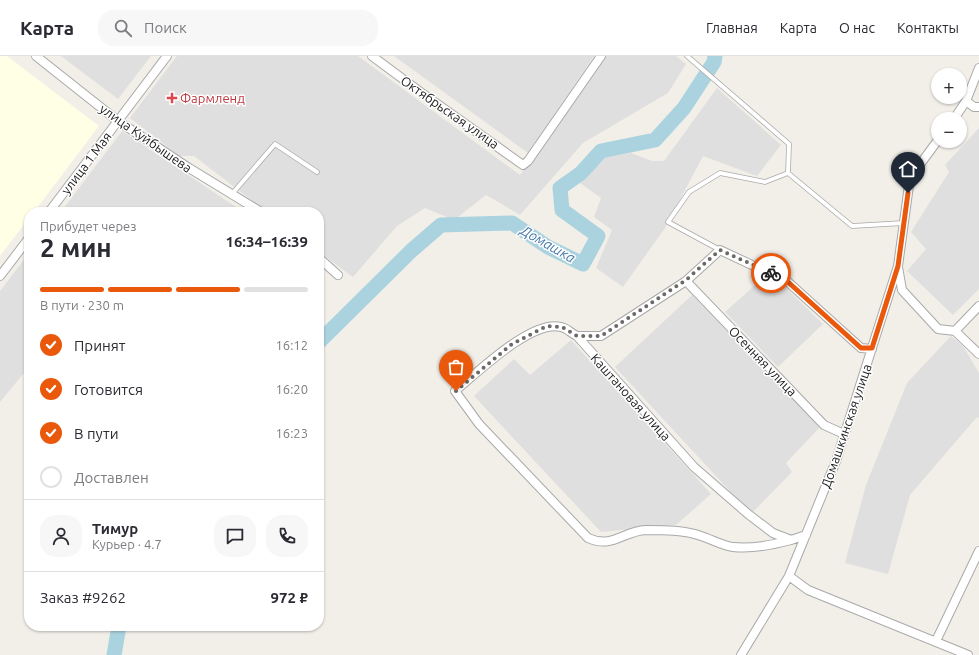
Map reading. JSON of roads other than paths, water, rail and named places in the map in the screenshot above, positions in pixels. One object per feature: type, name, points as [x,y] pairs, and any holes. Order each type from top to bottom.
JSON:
[{"type":"street","name":"улица Куйбышева","points":[[36,56],[118,121],[189,168],[253,207]]},
{"type":"street","name":"улица 1 Мая","points":[[53,207],[167,56]]},
{"type":"street","name":"Октябрьская улица","points":[[372,56],[523,165],[528,161],[601,56]]},
{"type":"street","points":[[967,98],[979,68]]},
{"type":"street","points":[[967,102],[979,107]]},
{"type":"street","name":"Домашкинская улица","points":[[741,655],[789,576],[836,461],[898,266],[910,178],[932,148]]},
{"type":"street","points":[[0,276],[24,245]]},
{"type":"street","points":[[577,336],[601,336],[686,280],[720,250],[788,282],[861,348],[872,348]]},
{"type":"street","points":[[324,262],[338,275]]},
{"type":"street","points":[[898,266],[902,290],[938,329],[955,331],[979,354]]},
{"type":"street","name":"Осенняя улица","points":[[686,280],[824,425],[844,434]]},
{"type":"street","points":[[955,331],[979,306]]},
{"type":"street","name":"Каштановая улица","points":[[547,326],[562,327],[577,336],[694,467],[754,519],[773,533],[791,540],[760,548],[732,547],[699,535],[666,530],[640,531],[612,541],[597,542],[588,538],[479,424],[456,391],[512,344],[547,326]]},
{"type":"street","points":[[791,540],[806,535]]},
{"type":"street","points":[[936,641],[979,551]]},
{"type":"street","points":[[789,576],[808,590],[968,655]]},
{"type":"lane","points":[[687,56],[789,144],[788,173]]},
{"type":"lane","points":[[232,194],[275,144],[317,172]]},
{"type":"lane","points":[[788,173],[852,226],[904,223]]},
{"type":"lane","points":[[720,250],[668,222],[689,192],[720,174],[765,182],[788,173]]},
{"type":"waterway","name":"Домашка","points":[[324,337],[411,251],[441,225],[512,223],[548,247],[583,264],[598,236],[562,210],[560,188],[581,173],[601,151],[655,140],[684,108],[714,62],[715,56]]},
{"type":"waterway","name":"Домашка","points":[[114,655],[118,631]]},
{"type":"place","name":"Фармленд","points":[[172,98]]}]
